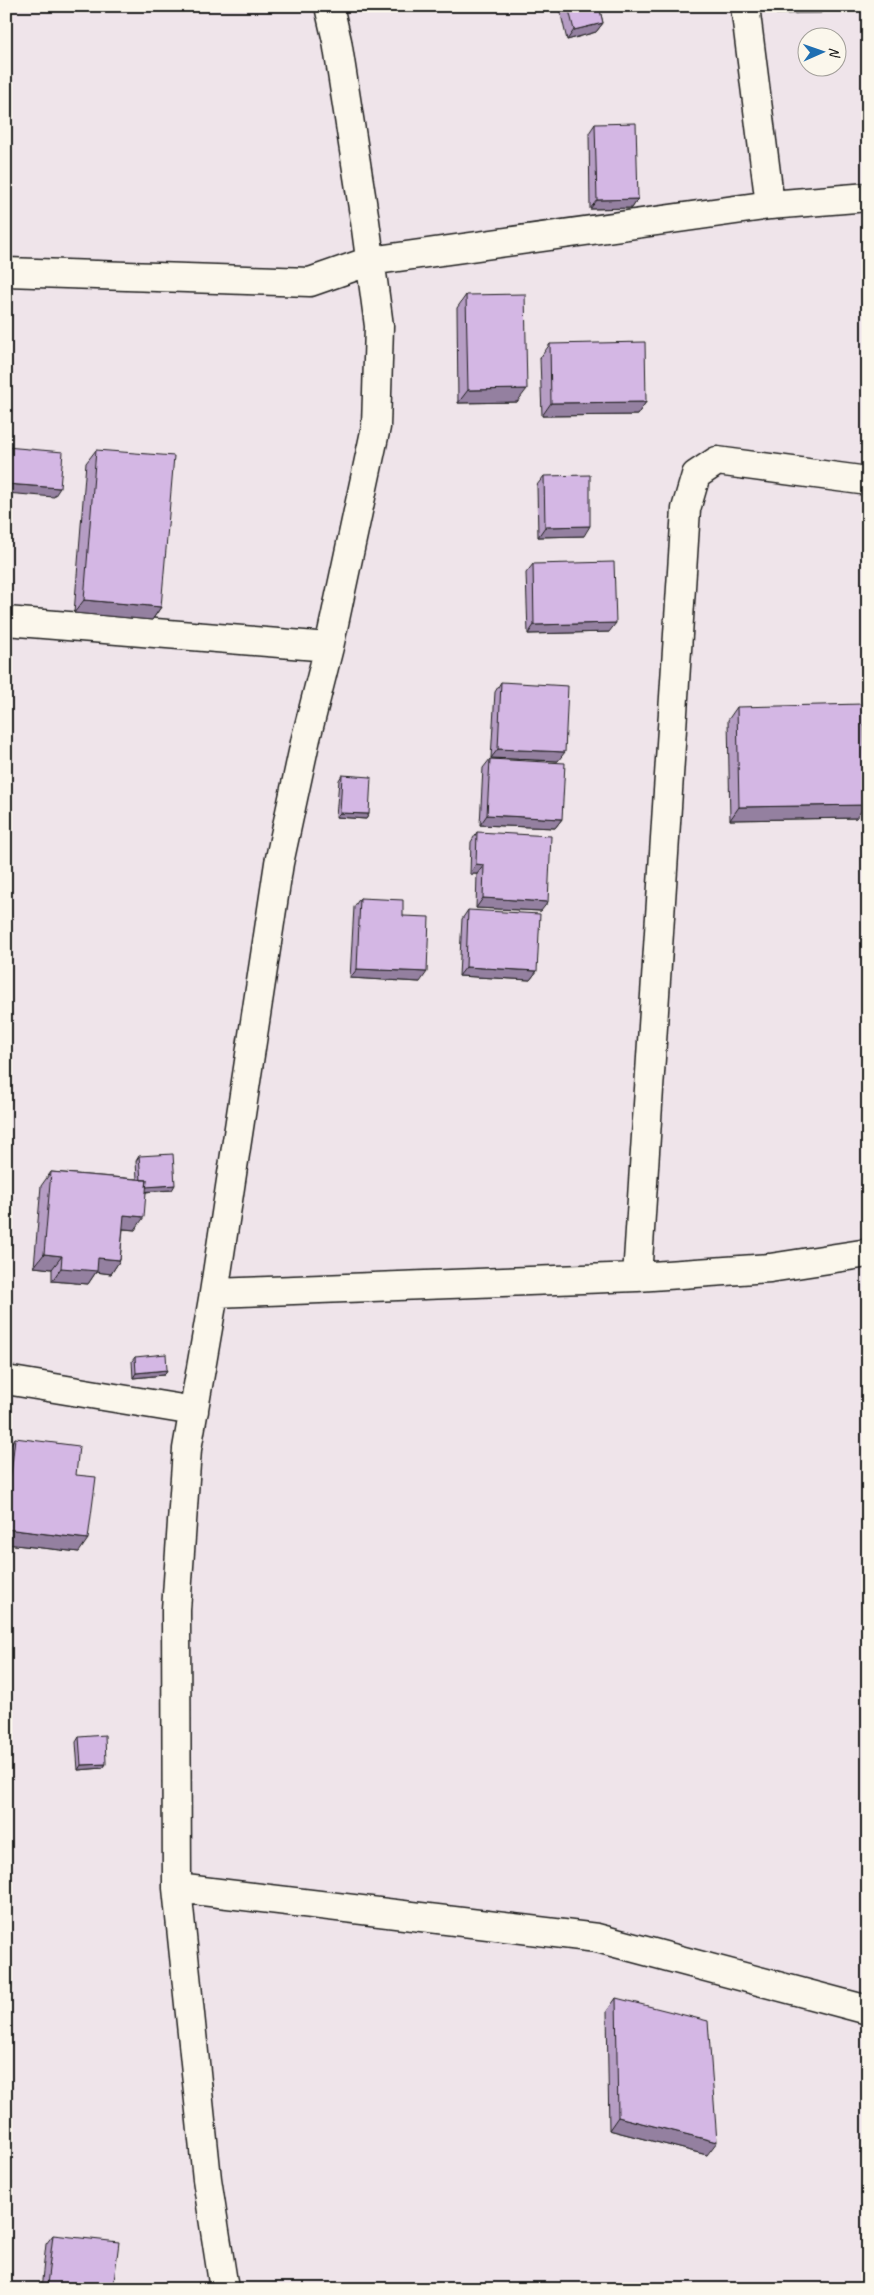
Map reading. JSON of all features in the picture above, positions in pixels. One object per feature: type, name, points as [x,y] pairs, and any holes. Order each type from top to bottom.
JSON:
[{"type":"street","points":[[224,2289],[207,2179],[177,1888],[176,1610],[187,1449],[214,1293],[279,863],[306,738],[329,648],[376,427],[378,326],[337,41],[329,6]]},
{"type":"street","points":[[745,6],[770,204]]},
{"type":"street","points":[[6,272],[310,282],[370,262],[770,204],[868,197]]},
{"type":"street","points":[[637,1278],[686,509],[696,475],[717,461],[868,481]]},
{"type":"street","points":[[6,621],[329,648]]},
{"type":"street","points":[[214,1293],[637,1278],[770,1268],[868,1252]]},
{"type":"street","points":[[6,1380],[194,1411]]},
{"type":"street","points":[[177,1888],[597,1938],[827,1997],[868,2010]]},
{"type":"building","points":[[568,6],[599,6],[603,23],[574,30]]},
{"type":"building","points":[[636,123],[638,199],[597,200],[595,124]]},
{"type":"building","points":[[525,294],[527,389],[468,390],[466,295]]},
{"type":"building","points":[[645,342],[646,402],[551,403],[550,344]]},
{"type":"building","points":[[6,447],[63,452],[60,488],[6,484]]},
{"type":"building","points":[[96,450],[174,456],[161,607],[84,600]]},
{"type":"building","points":[[590,475],[590,526],[545,527],[544,476]]},
{"type":"building","points":[[614,562],[616,623],[534,625],[533,564]]},
{"type":"building","points":[[501,682],[568,686],[565,752],[498,749]]},
{"type":"building","points":[[863,704],[866,805],[739,807],[737,707]]},
{"type":"building","points":[[490,759],[565,763],[562,819],[487,815]]},
{"type":"building","points":[[342,775],[371,777],[369,814],[340,813]]},
{"type":"building","points":[[477,832],[551,836],[548,902],[483,898],[484,865],[476,864]]},
{"type":"building","points":[[360,898],[403,900],[403,916],[429,917],[427,972],[357,969]]},
{"type":"building","points":[[468,910],[540,914],[537,971],[466,967]]},
{"type":"building","points":[[173,1154],[175,1185],[146,1187],[147,1180],[141,1180],[139,1156]]},
{"type":"building","points":[[51,1172],[147,1180],[144,1217],[124,1215],[120,1260],[98,1258],[97,1271],[61,1268],[62,1256],[44,1254]]},
{"type":"building","points":[[166,1354],[167,1370],[136,1373],[135,1357]]},
{"type":"building","points":[[15,1438],[79,1446],[76,1475],[96,1477],[88,1539],[6,1529],[6,1492],[9,1493]]},
{"type":"building","points":[[105,1735],[106,1764],[81,1765],[79,1737]]},
{"type":"building","points":[[616,1998],[708,2021],[717,2142],[618,2117]]},
{"type":"building","points":[[6,2181],[12,2182],[9,2209],[6,2209]]},
{"type":"building","points":[[53,2235],[119,2242],[113,2289],[83,2289],[47,2285]]}]
